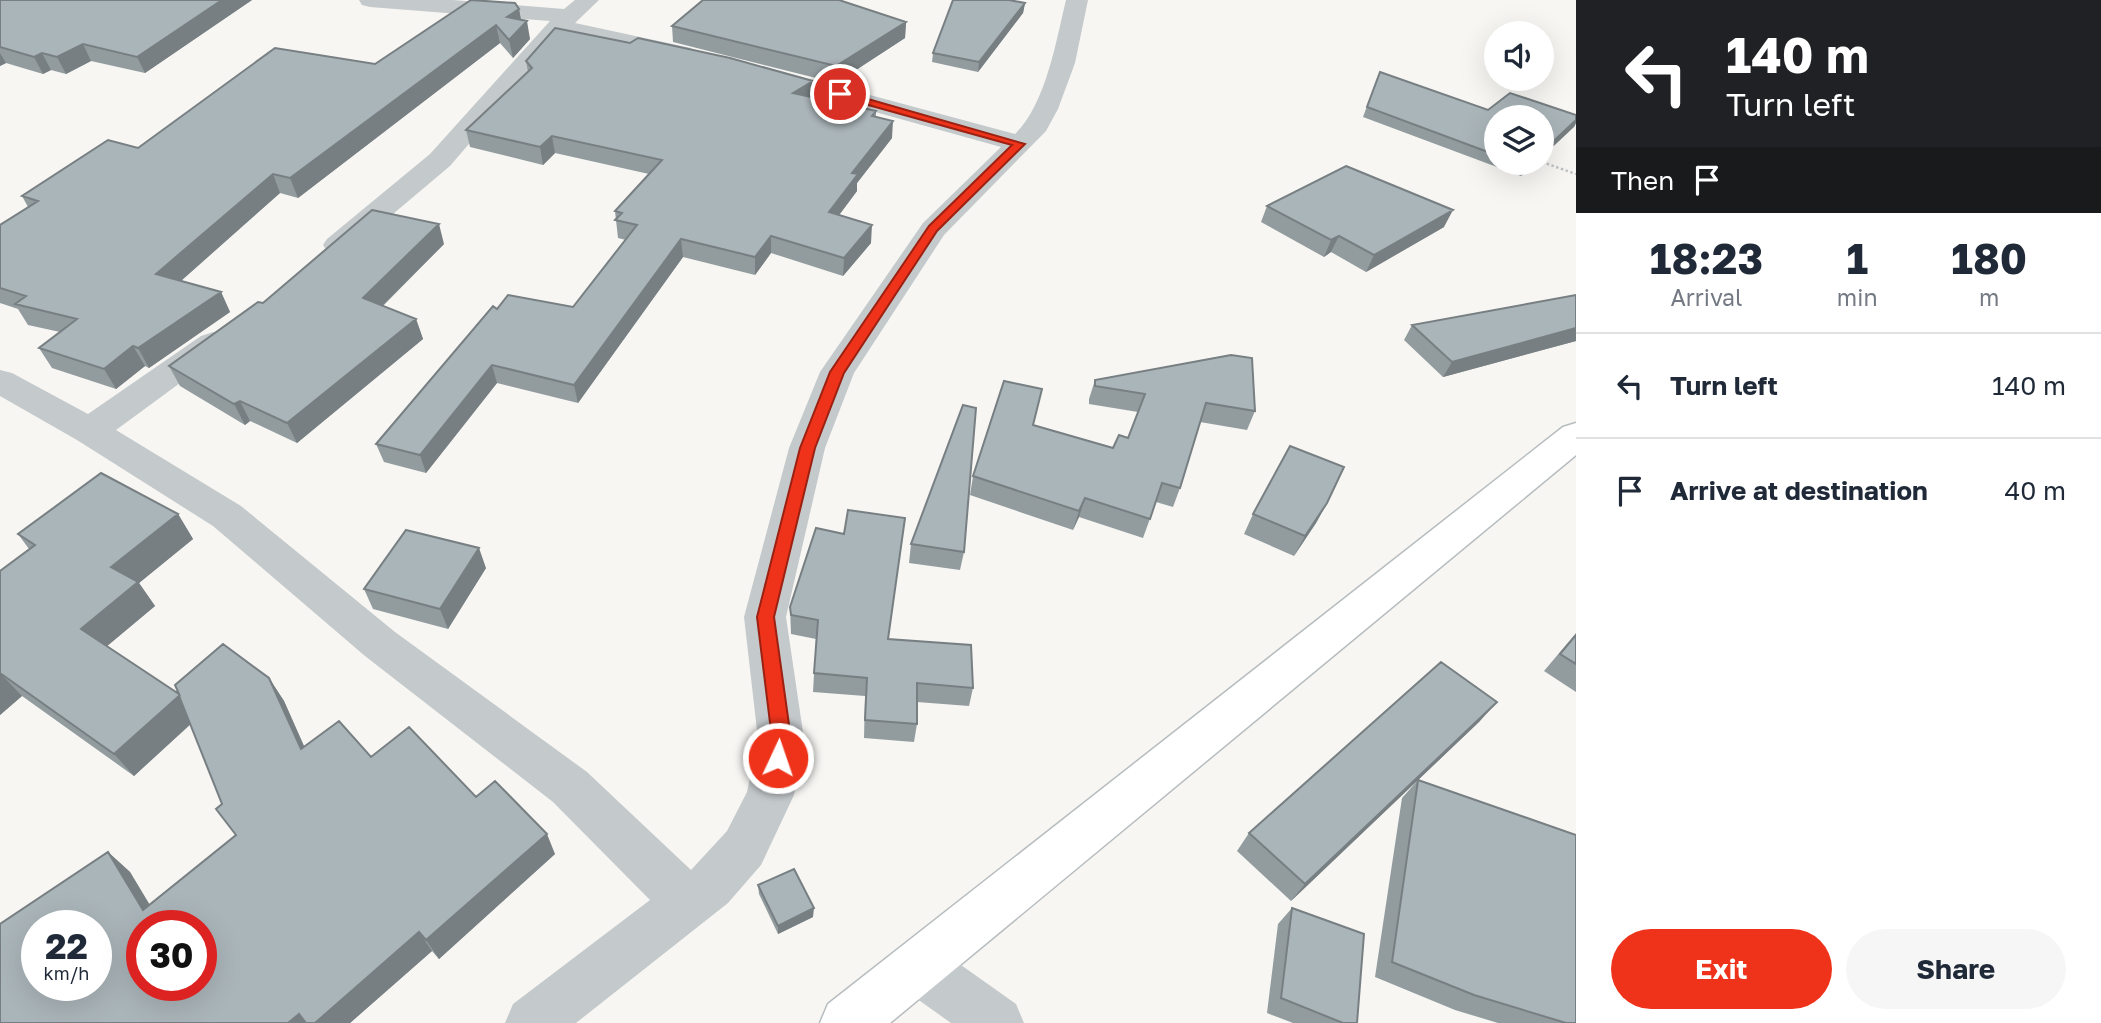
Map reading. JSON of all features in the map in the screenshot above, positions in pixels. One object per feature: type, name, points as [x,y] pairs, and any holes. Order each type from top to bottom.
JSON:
[{"type":"main road","points":[[847,1023],[1576,436]]},
{"type":"street","points":[[370,0],[571,14],[710,60]]},
{"type":"street","points":[[532,1023],[710,886],[744,848],[770,795],[781,739],[765,617],[807,448],[837,372],[933,229],[1033,131],[1055,86],[1077,0]]},
{"type":"street","points":[[317,262],[440,160],[571,14]]},
{"type":"street","points":[[737,66],[1020,144]]},
{"type":"street","points":[[90,431],[233,329]]},
{"type":"street","points":[[0,381],[90,431],[227,516],[380,645],[569,787],[688,902]]},
{"type":"street","points":[[918,967],[997,1023]]},
{"type":"path","points":[[1554,166],[1576,174]]},
{"type":"building","points":[[0,0],[222,0],[137,57],[83,44],[57,57],[42,53],[34,57],[0,47]]},
{"type":"building","points":[[471,0],[515,3],[519,9],[507,17],[527,21],[509,40],[496,25],[290,178],[273,174],[156,274],[221,292],[138,348],[133,346],[104,369],[39,348],[77,319],[15,304],[26,296],[0,288],[0,225],[38,201],[22,196],[108,140],[138,148],[275,48],[375,64]]},
{"type":"building","points":[[703,0],[839,0],[906,22],[836,66],[672,26]]},
{"type":"building","points":[[953,0],[1009,0],[1025,3],[979,62],[933,53]]},
{"type":"building","points":[[555,28],[630,43],[638,38],[730,58],[813,81],[793,93],[876,111],[872,116],[893,121],[852,173],[858,174],[829,212],[872,225],[844,258],[771,236],[755,257],[681,239],[574,385],[492,365],[420,455],[376,444],[493,306],[497,309],[508,295],[573,307],[637,225],[615,220],[622,213],[615,211],[662,160],[552,136],[540,147],[466,130],[532,68],[526,61]]},
{"type":"building","points":[[1380,72],[1484,109],[1484,151],[1367,107]]},
{"type":"building","points":[[1510,93],[1546,105],[1494,105]]},
{"type":"building","points":[[1554,108],[1576,115],[1576,120],[1554,141]]},
{"type":"building","points":[[1346,166],[1453,210],[1374,255],[1339,236],[1331,240],[1267,206]]},
{"type":"building","points":[[372,210],[439,224],[363,298],[416,319],[287,423],[240,401],[234,404],[169,366],[258,302],[263,303]]},
{"type":"building","points":[[1576,295],[1576,328],[1452,362],[1412,325]]},
{"type":"building","points":[[1231,355],[1252,358],[1255,411],[1206,403],[1180,488],[1162,483],[1150,519],[1085,498],[1079,511],[973,476],[1004,381],[1042,389],[1033,425],[1113,448],[1119,435],[1128,438],[1145,394],[1095,386],[1095,380]]},
{"type":"building","points":[[963,405],[976,408],[964,552],[911,544]]},
{"type":"building","points":[[1290,446],[1344,467],[1327,503],[1305,536],[1253,514]]},
{"type":"building","points":[[101,473],[178,514],[111,567],[138,582],[81,629],[179,694],[175,685],[223,644],[269,678],[301,749],[339,721],[371,757],[409,727],[476,797],[495,781],[547,834],[426,940],[419,932],[315,1023],[306,1023],[299,1014],[288,1023],[0,1023],[0,924],[21,910],[108,852],[143,910],[236,835],[216,809],[222,804],[179,696],[114,754],[0,673],[0,571],[35,545],[18,534]]},
{"type":"building","points":[[848,510],[905,518],[888,639],[971,645],[973,688],[917,683],[917,724],[865,720],[867,678],[814,673],[818,620],[791,615],[790,607],[816,528],[844,534]]},
{"type":"building","points":[[406,530],[479,548],[440,609],[364,589]]},
{"type":"building","points":[[1576,635],[1576,664],[1560,654]]},
{"type":"building","points":[[1441,662],[1497,702],[1305,884],[1249,833]]},
{"type":"building","points":[[1418,780],[1576,835],[1576,1023],[1566,1023],[1474,995],[1392,962]]},
{"type":"building","points":[[794,869],[814,908],[778,926],[758,885]]},
{"type":"building","points":[[1292,908],[1364,934],[1357,1023],[1343,1023],[1281,998]]},
{"type":"route","points":[[778,758],[781,739],[765,617],[807,448],[837,372],[933,229],[1020,144],[840,94]]}]
